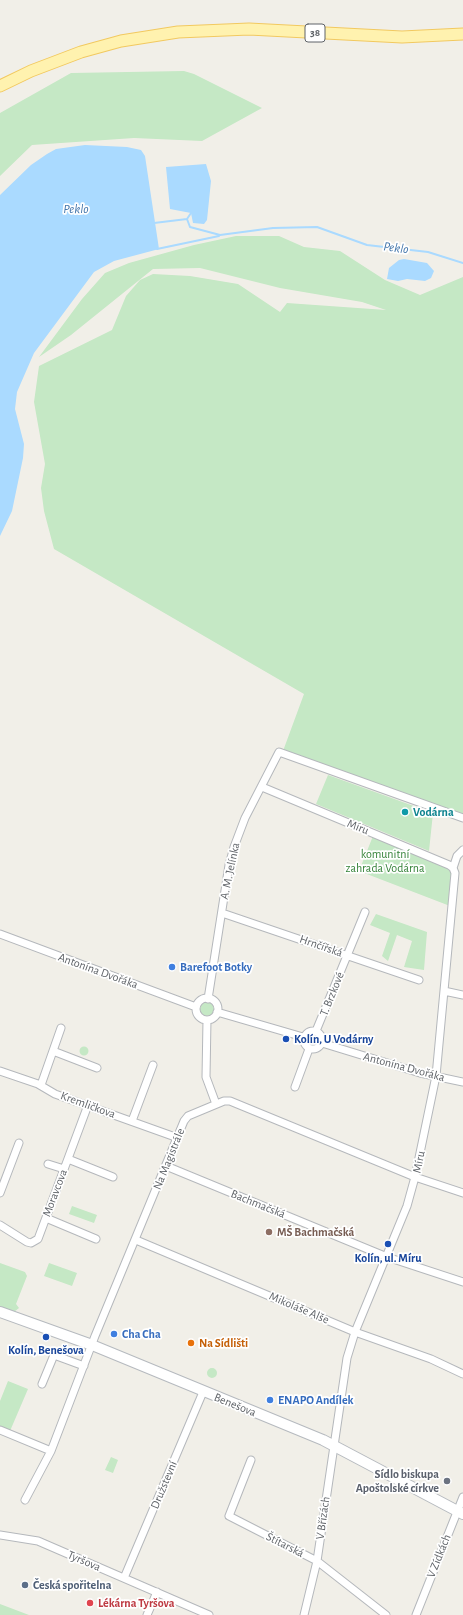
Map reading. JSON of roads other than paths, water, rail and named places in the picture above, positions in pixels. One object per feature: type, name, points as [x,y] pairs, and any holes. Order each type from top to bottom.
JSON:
[{"type":"main road","name":"38","points":[[0,86],[31,70],[81,52],[128,40],[178,32],[249,29],[373,36],[433,36],[463,34]]},
{"type":"main road","points":[[433,36],[463,30]]},
{"type":"street","name":"A. M. Jelínka","points":[[208,999],[234,847],[245,818],[262,787],[278,752],[463,818]]},
{"type":"street","name":"Míru","points":[[262,787],[453,868],[455,873],[436,1076],[415,1177],[407,1206],[355,1332],[345,1367],[333,1445]]},
{"type":"street","points":[[453,868],[457,856],[463,850]]},
{"type":"street","name":"T. Brzkové","points":[[316,1031],[365,912]]},
{"type":"street","name":"Hrnčířská","points":[[222,914],[420,980]]},
{"type":"street","name":"Antonína Dvořáka","points":[[0,934],[196,1007]]},
{"type":"street","points":[[444,991],[463,995]]},
{"type":"street","points":[[208,999],[215,1003],[218,1012],[214,1018],[207,1020],[198,1016],[196,1007],[201,1000],[208,999]]},
{"type":"street","points":[[218,1012],[303,1037]]},
{"type":"street","points":[[207,1020],[206,1077],[216,1104]]},
{"type":"street","points":[[41,1085],[61,1028]]},
{"type":"street","points":[[303,1037],[308,1032],[316,1031],[320,1035],[322,1043],[317,1049],[309,1049]]},
{"type":"street","points":[[303,1037],[304,1043],[309,1049]]},
{"type":"street","name":"Antonína Dvořáka","points":[[322,1043],[436,1076],[463,1082]]},
{"type":"street","points":[[295,1087],[309,1049]]},
{"type":"street","points":[[53,1051],[97,1068]]},
{"type":"street","points":[[132,1121],[153,1065]]},
{"type":"street","name":"Kremličkova","points":[[0,1071],[41,1085],[55,1094],[178,1138]]},
{"type":"street","name":"Na Magistrále","points":[[25,1500],[51,1451],[92,1345],[184,1121],[188,1116],[216,1104],[230,1101],[415,1177],[463,1193]]},
{"type":"street","name":"Moravcova","points":[[0,1225],[22,1240],[31,1242],[38,1239],[88,1105]]},
{"type":"street","points":[[0,1193],[19,1143]]},
{"type":"street","points":[[68,1159],[113,1177]]},
{"type":"street","points":[[48,1164],[64,1169]]},
{"type":"street","name":"Bachmačská","points":[[166,1166],[387,1256],[463,1282]]},
{"type":"street","points":[[46,1218],[96,1239]]},
{"type":"street","name":"Mikoláše Alše","points":[[136,1240],[355,1332],[431,1358],[463,1374]]},
{"type":"street","name":"Benešova","points":[[0,1312],[92,1345],[333,1445],[460,1512]]},
{"type":"street","points":[[42,1384],[54,1354],[84,1366]]},
{"type":"street","name":"Družstevní","points":[[124,1578],[203,1392]]},
{"type":"street","points":[[0,1430],[51,1451]]},
{"type":"street","name":"V Břízách","points":[[304,1615],[317,1561],[333,1445]]},
{"type":"street","name":"Štítarská","points":[[250,1460],[228,1516],[317,1561],[386,1615]]},
{"type":"street","name":"V Zídkách","points":[[416,1615],[460,1512],[463,1497]]},
{"type":"street","name":"Tyršova","points":[[0,1535],[38,1541],[209,1615]]},
{"type":"street","points":[[147,1615],[157,1592]]},
{"type":"water","name":"Peklo","points":[[85,145],[127,147],[141,150],[145,156],[159,249],[114,261],[94,272],[34,353],[17,392],[15,409],[24,444],[23,458],[12,511],[0,536],[0,195],[31,165],[47,154],[56,149]]},
{"type":"water","points":[[206,164],[211,181],[207,220],[204,224],[193,223],[191,213],[170,209],[166,167]]},
{"type":"water","points":[[404,259],[427,263],[434,271],[431,278],[425,281],[407,279],[398,281],[387,279],[389,268],[399,260]]},
{"type":"waterway","name":"Peklo","points":[[187,219],[191,213]]},
{"type":"waterway","name":"Peklo","points":[[154,223],[187,219],[190,227],[220,235],[273,228],[317,227],[367,245],[428,252],[463,263]]},
{"type":"waterway","points":[[157,249],[219,236]]},
{"type":"place","name":"Vodárna","points":[[405,812]]},
{"type":"place","name":"Barefoot Botky","points":[[172,967]]},
{"type":"place","name":"Kolín, U Vodárny","points":[[286,1039]]},
{"type":"place","name":"MŠ Bachmačská","points":[[269,1232]]},
{"type":"place","name":"Kolín, ul. Míru","points":[[388,1244]]},
{"type":"place","name":"Cha Cha","points":[[114,1334]]},
{"type":"place","name":"Kolín, Benešova","points":[[46,1337]]},
{"type":"place","name":"Na Sídlišti","points":[[191,1343]]},
{"type":"place","name":"ENAPO Andílek","points":[[270,1400]]},
{"type":"place","name":"Sídlo biskupa Apoštolské církve","points":[[447,1481]]},
{"type":"place","name":"Česká spořitelna","points":[[25,1585]]},
{"type":"place","name":"Lékárna Tyršova","points":[[90,1603]]},
{"type":"park label","name":"komunitní zahrada Vodárna","points":[[385,861]]}]
